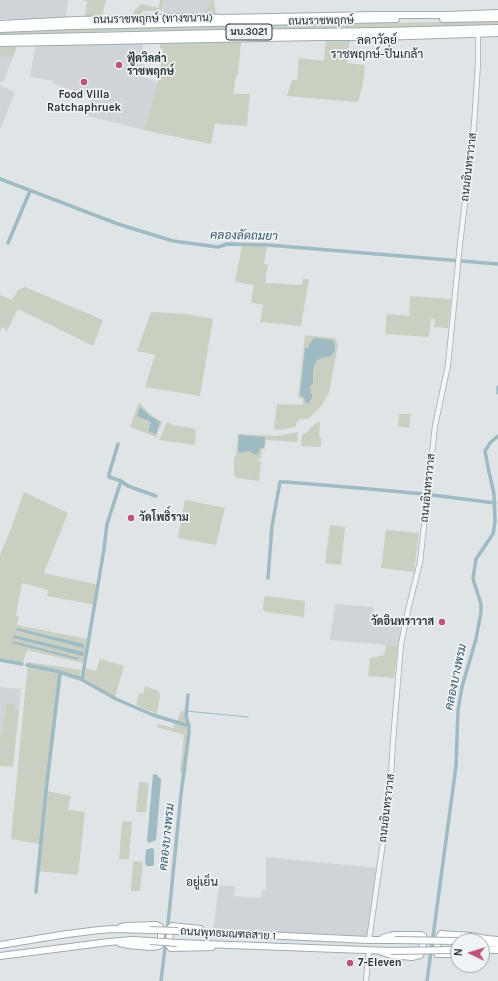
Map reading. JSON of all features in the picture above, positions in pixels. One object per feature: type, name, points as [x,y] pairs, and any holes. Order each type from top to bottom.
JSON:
[{"type":"main road","name":"ถนนราชพฤกษ์ (ทางขนาน)","points":[[0,24],[76,20],[202,17],[448,15],[498,13]]},
{"type":"main road","points":[[347,16],[387,19]]},
{"type":"main road","name":"ถนนราชพฤกษ์","points":[[0,29],[387,19],[498,18]]},
{"type":"main road","points":[[72,26],[145,19]]},
{"type":"main road","name":"ถนนราชพฤกษ์","points":[[0,38],[88,35],[498,28]]},
{"type":"main road","points":[[318,37],[323,35],[379,33],[384,31]]},
{"type":"main road","name":"ถนนราชพฤกษ์ (ทางขนาน)","points":[[0,43],[147,39],[381,37],[498,33]]},
{"type":"main road","points":[[88,35],[94,37],[139,37],[147,39]]},
{"type":"main road","points":[[114,930],[126,926],[156,925],[161,929],[161,942],[158,946],[128,945],[115,941]]},
{"type":"main road","points":[[218,934],[194,928],[172,926],[170,928],[169,946],[171,948],[203,948],[212,947],[218,944]]},
{"type":"main road","name":"ถนนพุทธมณฑลสาย 1","points":[[0,945],[67,934],[114,930],[178,931],[369,940],[450,941]]},
{"type":"main road","points":[[450,935],[441,934],[436,950],[437,954],[450,953]]},
{"type":"main road","points":[[379,951],[396,956],[412,957],[420,955],[424,938],[422,935],[395,935],[380,940]]},
{"type":"main road","name":"ถนนพุทธมณฑลสาย 1","points":[[0,956],[63,947],[132,940],[379,951],[450,952]]},
{"type":"street","name":"ถนนอินทราวาส","points":[[369,940],[390,793],[393,736],[401,644],[420,562],[435,426],[448,365],[474,126],[478,63],[478,34]]},
{"type":"street","points":[[366,981],[369,950]]},
{"type":"shaded area","points":[[0,0],[68,0],[66,17],[0,19]]},
{"type":"shaded area","points":[[106,0],[102,16],[85,16],[87,1],[83,1]]},
{"type":"shaded area","points":[[160,0],[164,0],[162,11],[143,11],[140,16],[133,15],[134,11],[141,4],[159,8]]},
{"type":"shaded area","points":[[164,0],[214,0],[216,14],[163,15]]},
{"type":"shaded area","points":[[210,1],[214,1],[216,14],[204,15],[209,7]]},
{"type":"shaded area","points":[[498,21],[498,25],[474,26],[124,31],[0,35],[0,31],[86,28]]},
{"type":"shaded area","points":[[326,40],[350,40],[347,63],[365,65],[363,83],[358,102],[287,96],[292,80],[297,80],[299,58],[324,61]]},
{"type":"shaded area","points":[[241,42],[238,75],[236,75],[233,94],[250,94],[247,126],[215,124],[211,144],[144,130],[158,82],[163,49],[160,48],[160,43]]},
{"type":"shaded area","points":[[143,43],[144,77],[158,82],[144,130],[87,116],[91,96],[54,84],[54,81],[30,77],[35,46]]},
{"type":"shaded area","points":[[0,45],[17,45],[3,82],[0,82]]},
{"type":"shaded area","points":[[0,45],[17,45],[13,57],[0,57]]},
{"type":"shaded area","points":[[0,85],[15,92],[0,130]]},
{"type":"shaded area","points":[[242,245],[267,247],[264,264],[268,265],[265,283],[302,285],[303,279],[309,279],[301,326],[260,322],[263,305],[251,302],[254,285],[235,282]]},
{"type":"shaded area","points":[[25,287],[103,320],[93,346],[18,309],[7,331],[2,327],[0,332],[0,295],[12,300],[18,290]]},
{"type":"shaded area","points":[[410,296],[451,299],[448,328],[434,327],[435,319],[431,319],[429,337],[385,334],[387,314],[409,316]]},
{"type":"shaded area","points":[[151,312],[187,314],[213,319],[200,396],[145,387],[155,355],[137,351]]},
{"type":"shaded area","points":[[305,335],[335,338],[338,345],[329,392],[322,405],[308,419],[299,420],[295,427],[280,430],[274,429],[277,404],[303,405],[303,399],[298,398]]},
{"type":"shaded area","points":[[139,402],[150,414],[162,422],[156,437],[130,427]]},
{"type":"shaded area","points":[[399,414],[411,414],[409,428],[398,426]]},
{"type":"shaded area","points":[[167,422],[173,425],[196,429],[195,445],[159,440]]},
{"type":"shaded area","points":[[320,422],[319,436],[321,437],[321,447],[301,446],[302,435],[308,432],[311,427]]},
{"type":"shaded area","points":[[298,432],[297,442],[266,440],[265,449],[262,449],[261,459],[258,459],[258,461],[261,462],[259,481],[237,478],[234,475],[234,458],[236,456],[238,434],[276,436]]},
{"type":"shaded area","points":[[24,492],[68,513],[44,573],[99,585],[96,605],[47,596],[48,590],[22,583],[16,616],[19,617],[17,625],[87,639],[83,663],[27,650],[23,663],[0,658],[0,555]],"holes":[[[18,628],[84,644],[85,646],[83,648],[17,630]],[[15,635],[84,652],[14,638],[13,641],[78,658],[78,660],[12,642]]]},
{"type":"shaded area","points":[[185,500],[225,508],[216,545],[178,538]]},
{"type":"shaded area","points":[[330,525],[345,527],[341,565],[325,563]]},
{"type":"shaded area","points":[[386,530],[419,533],[414,572],[381,568]]},
{"type":"shaded area","points":[[266,596],[305,601],[304,617],[265,612],[263,609],[264,598]]},
{"type":"shaded area","points":[[335,604],[374,607],[372,619],[402,622],[398,646],[330,640]]},
{"type":"shaded area","points":[[386,645],[398,646],[394,678],[368,676],[370,658],[384,655]]},
{"type":"shaded area","points":[[100,659],[124,666],[115,697],[83,678],[85,668],[96,671]]},
{"type":"shaded area","points":[[28,662],[81,670],[79,681],[62,675],[47,791],[71,796],[68,810],[85,812],[78,875],[37,871],[40,844],[11,839]]},
{"type":"shaded area","points":[[145,686],[159,691],[160,697],[157,714],[136,705],[139,693],[143,694]]},
{"type":"shaded area","points":[[0,687],[21,689],[19,710],[14,710],[14,704],[6,703],[2,734],[0,734]]},
{"type":"shaded area","points":[[6,703],[15,704],[14,710],[19,710],[13,767],[0,766],[0,734],[2,734]]},
{"type":"shaded area","points":[[181,711],[187,712],[190,728],[186,773],[180,773],[184,735],[157,727],[158,724],[173,728]]},
{"type":"shaded area","points":[[139,782],[149,783],[146,812],[136,812]]},
{"type":"shaded area","points":[[122,821],[132,822],[129,859],[119,859]]},
{"type":"shaded area","points":[[266,857],[378,868],[366,938],[213,931],[219,885],[235,886],[234,896],[262,898],[262,890],[266,890]]},
{"type":"shaded area","points":[[133,861],[143,862],[140,891],[131,891]]},
{"type":"water","points":[[315,338],[333,340],[335,350],[331,356],[321,358],[315,364],[313,370],[313,384],[309,389],[311,390],[310,393],[312,394],[312,398],[308,403],[306,403],[304,398],[300,395],[305,348],[309,347]]},
{"type":"water","points":[[140,407],[160,422],[156,434],[148,431],[151,422],[137,416]]},
{"type":"water","points":[[239,435],[265,437],[264,448],[260,448],[256,455],[249,451],[240,453],[238,451]]},
{"type":"water","points":[[18,628],[84,644],[84,649],[16,630]]},
{"type":"water","points":[[14,635],[84,652],[83,656],[14,638],[13,641],[79,658],[78,660],[12,643]]},
{"type":"water","points":[[153,774],[158,775],[161,781],[156,840],[149,843],[147,841]]},
{"type":"water","points":[[151,848],[154,849],[154,865],[146,866],[146,850]]},
{"type":"waterway","name":"คลองลัดถมยา","points":[[0,179],[118,224],[173,241],[218,247],[227,244],[268,245],[498,264]]},
{"type":"waterway","points":[[8,243],[30,191]]},
{"type":"waterway","name":"คลองบางพรม","points":[[498,387],[498,393]]},
{"type":"waterway","name":"คลองบางพรม","points":[[427,981],[456,766],[458,710],[462,687],[476,639],[481,612],[481,604],[473,579],[474,572],[476,559],[493,534],[495,522],[494,494],[485,451],[490,443],[498,436]]},
{"type":"waterway","points":[[82,679],[107,524],[121,481],[109,477],[118,444]]},
{"type":"waterway","points":[[121,481],[128,486],[156,496]]},
{"type":"waterway","points":[[268,578],[272,526],[280,482],[424,494],[495,503]]},
{"type":"waterway","points":[[0,660],[22,664]]},
{"type":"waterway","points":[[27,665],[56,671],[79,678],[116,699],[153,715],[189,726]]},
{"type":"waterway","points":[[36,892],[60,672]]},
{"type":"waterway","name":"คลองบางพรม","points":[[161,981],[189,733],[189,726],[186,716],[188,695]]},
{"type":"waterway","points":[[186,711],[248,717]]},
{"type":"place","name":"ฟู้ดวิลล่า ราชพฤกษ์","points":[[119,65]]},
{"type":"place","name":"Food Villa Ratchaphruek","points":[[84,82]]},
{"type":"place","name":"วัดโพธิ์ราม","points":[[131,518]]},
{"type":"place","name":"วัดอินทราวาส","points":[[442,622]]},
{"type":"place","name":"7-Eleven","points":[[350,963]]},
{"type":"district","name":"ลดาวัลย์ ราชพฤกษ์-ปิ่นเกล้า","points":[[377,48]]},
{"type":"district","name":"อยู่เย็น","points":[[202,883]]}]
